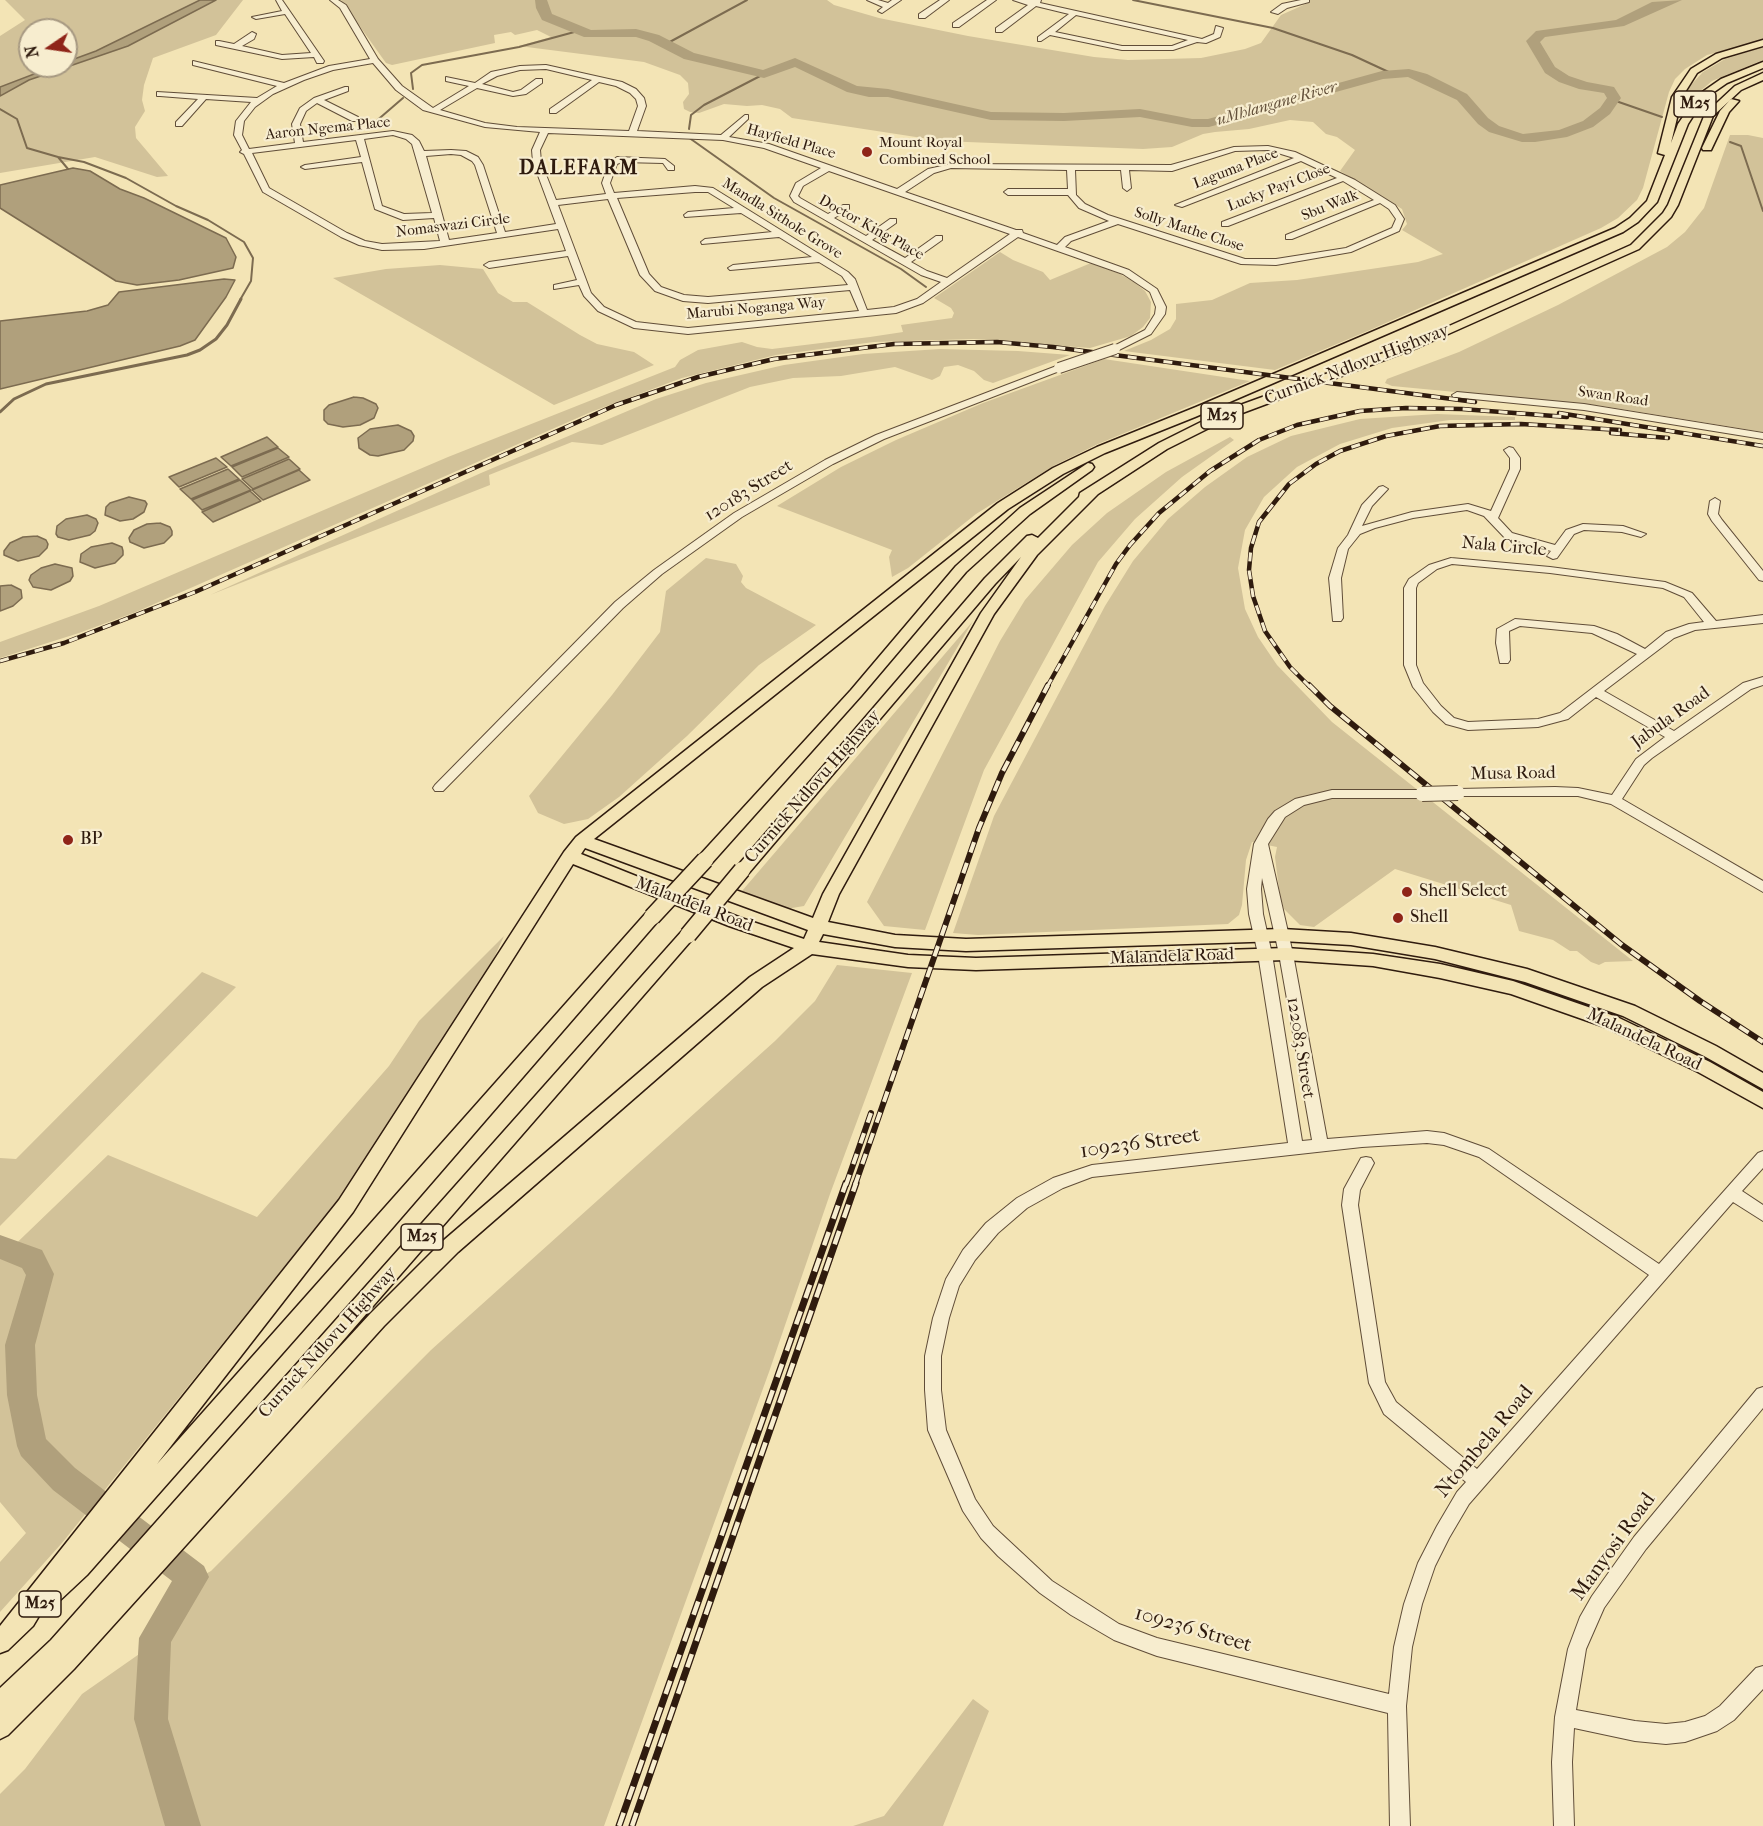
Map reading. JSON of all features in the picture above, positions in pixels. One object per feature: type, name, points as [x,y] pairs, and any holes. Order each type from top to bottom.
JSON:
[{"type":"main road","points":[[1663,177],[1663,147],[1677,97],[1689,76],[1719,56],[1763,43]]},
{"type":"main road","name":"Curnick Ndlovu Highway","points":[[0,1642],[349,1264],[652,917],[705,861],[978,552],[1025,511],[1092,464],[1200,410],[1619,230],[1634,220],[1652,202],[1683,124],[1701,97],[1724,81],[1763,65]]},
{"type":"main road","name":"Curnick Ndlovu Highway","points":[[160,1545],[688,935],[990,581],[1037,535],[1093,491],[1163,446],[1225,415],[1414,345],[1635,247],[1667,215],[1673,205],[1708,116],[1715,106],[1732,92],[1763,76]]},
{"type":"main road","points":[[1635,247],[1650,242],[1676,218],[1725,111],[1743,94],[1763,83]]},
{"type":"main road","points":[[74,1561],[129,1483],[346,1206],[576,848],[852,624],[1003,506],[1058,471],[1101,450],[1200,410]]},
{"type":"main road","points":[[0,1727],[160,1545],[451,1246],[756,982],[809,947],[831,894],[988,613],[1032,552],[1093,491]]},
{"type":"main road","name":"Malandela Road","points":[[576,848],[819,927],[895,941],[945,945],[1282,935],[1321,936],[1434,953],[1527,976],[1629,1011],[1710,1051],[1763,1082]]},
{"type":"main road","name":"Malandela Road","points":[[576,848],[735,922],[809,947],[908,961],[976,964],[1286,954],[1402,964],[1514,988],[1611,1022],[1704,1067],[1763,1101]]},
{"type":"main road","points":[[0,1704],[62,1654]]},
{"type":"street","name":"Hayfield Place","points":[[334,0],[343,7],[375,60],[404,93],[434,111],[485,125],[545,131],[723,138],[777,148],[1126,272],[1154,291],[1160,302],[1160,314],[1148,332]]},
{"type":"street","points":[[871,0],[885,8],[897,0]]},
{"type":"street","points":[[922,16],[945,0]]},
{"type":"street","points":[[956,25],[992,0]]},
{"type":"street","points":[[1017,0],[1037,2],[1074,13],[1195,40],[1213,39],[1219,28]]},
{"type":"street","points":[[1275,12],[1285,6],[1305,2],[1305,0]]},
{"type":"street","points":[[279,1],[327,70]]},
{"type":"street","points":[[999,30],[1037,2]]},
{"type":"street","points":[[256,17],[286,12]]},
{"type":"street","points":[[1041,39],[1074,13]]},
{"type":"street","points":[[1050,33],[1131,49],[1173,48],[1195,40]]},
{"type":"street","points":[[235,47],[252,34]]},
{"type":"street","points":[[219,43],[282,57],[315,55]]},
{"type":"street","name":"Nomaswazi Circle","points":[[375,60],[327,70],[283,85],[257,100],[244,114],[238,128],[238,135],[244,152],[266,190],[350,238],[382,247],[445,243],[562,226]]},
{"type":"street","points":[[196,63],[283,85]]},
{"type":"street","points":[[434,111],[474,85],[501,71],[527,67],[554,68],[628,87],[640,98],[642,106],[632,133]]},
{"type":"street","points":[[449,79],[513,94],[523,92],[539,81]]},
{"type":"street","points":[[553,111],[598,79]]},
{"type":"street","points":[[299,144],[296,129],[298,118],[309,105],[317,100],[345,89]]},
{"type":"street","points":[[160,94],[257,100]]},
{"type":"street","points":[[179,124],[205,96]]},
{"type":"street","points":[[317,100],[355,119]]},
{"type":"street","points":[[723,138],[745,117]]},
{"type":"street","name":"Marubi Noganga Way","points":[[545,131],[535,155],[586,294],[612,316],[634,324],[663,330],[688,331],[896,310],[914,305],[1018,232]]},
{"type":"street","name":"Aaron Ngema Place","points":[[244,152],[359,136],[402,135],[414,140],[422,154]]},
{"type":"street","points":[[359,136],[378,207],[403,218],[437,216]]},
{"type":"street","name":"Solly Mathe Close","points":[[900,191],[931,171],[951,166],[1172,168],[1230,150],[1248,147],[1274,149],[1302,158],[1344,178],[1381,200],[1396,211],[1400,219],[1396,229],[1348,250],[1266,263],[1224,257],[1118,221],[1082,206],[1071,192]]},
{"type":"street","points":[[445,243],[422,154],[463,153],[475,159],[502,235]]},
{"type":"street","name":"Laguma Place","points":[[1179,205],[1302,158]]},
{"type":"street","points":[[305,167],[366,159]]},
{"type":"street","points":[[670,168],[665,161],[616,160],[606,183],[649,281],[658,289],[674,296],[708,300],[853,287]]},
{"type":"street","name":"Doctor King Place","points":[[829,167],[799,185],[794,196],[796,200],[924,273],[949,282]]},
{"type":"street","points":[[1008,192],[1071,192],[1071,168]]},
{"type":"street","points":[[1125,169],[1128,188]]},
{"type":"street","name":"Lucky Payi Close","points":[[1225,224],[1344,178]]},
{"type":"street","name":"Mandla Sithole Grove","points":[[553,203],[672,190],[710,190],[844,274],[853,287],[864,314]]},
{"type":"street","name":"Sbu Walk","points":[[1289,237],[1381,200]]},
{"type":"street","points":[[827,218],[846,207]]},
{"type":"street","points":[[688,215],[745,210]]},
{"type":"street","points":[[866,240],[893,221]]},
{"type":"street","points":[[1059,248],[1068,239],[1118,221]]},
{"type":"street","points":[[705,242],[783,234]]},
{"type":"street","points":[[904,262],[939,238]]},
{"type":"street","points":[[489,265],[572,253]]},
{"type":"street","points":[[733,268],[822,259]]},
{"type":"street","points":[[557,287],[581,282]]},
{"type":"street","name":"120183 Street","points":[[439,788],[619,605],[700,541],[783,487],[916,421],[1115,349],[1148,332]]},
{"type":"street","name":"Swan Road","points":[[1457,395],[1584,407],[1763,436]]},
{"type":"street","points":[[1493,518],[1515,469],[1515,458],[1509,450]]},
{"type":"street","points":[[1337,618],[1337,566],[1343,548],[1352,536],[1367,505],[1383,489]]},
{"type":"street","points":[[1715,501],[1713,514],[1717,521],[1763,578]]},
{"type":"street","points":[[1352,536],[1371,526],[1412,514],[1451,508],[1474,508],[1493,518],[1498,527],[1508,535],[1556,549]]},
{"type":"street","points":[[1550,570],[1556,549],[1570,532],[1583,526],[1623,529],[1641,534]]},
{"type":"street","name":"Nala Circle","points":[[1712,624],[1693,600],[1676,588],[1550,570],[1451,561],[1432,567],[1418,576],[1410,588],[1410,665],[1412,675],[1443,715],[1459,725],[1538,723],[1556,720],[1670,635],[1693,627],[1763,618]]},
{"type":"street","points":[[1504,660],[1503,629],[1512,623],[1519,622],[1594,630],[1644,653]]},
{"type":"street","name":"Jabula Road","points":[[1615,800],[1640,762],[1673,736],[1747,686],[1763,681]]},
{"type":"street","points":[[1596,692],[1673,736]]},
{"type":"street","name":"Musa Road","points":[[1265,954],[1254,890],[1261,844],[1268,829],[1280,814],[1300,802],[1332,794],[1578,792],[1615,800],[1763,887]]},
{"type":"street","points":[[1261,844],[1286,954]]},
{"type":"street","name":"122083 Street","points":[[1265,954],[1296,1148]]},
{"type":"street","name":"122083 Street","points":[[1286,954],[1321,1146]]},
{"type":"street","name":"109236 Street","points":[[1397,1706],[1157,1647],[1114,1631],[1046,1587],[1004,1550],[987,1532],[969,1505],[937,1430],[933,1390],[933,1356],[941,1318],[952,1284],[969,1255],[984,1237],[1022,1203],[1058,1183],[1092,1171],[1416,1137],[1444,1138],[1484,1153],[1660,1274]]},
{"type":"street","name":"Ntombela Road","points":[[1400,1826],[1397,1706],[1403,1647],[1413,1604],[1427,1563],[1463,1498],[1763,1157]]},
{"type":"street","points":[[1366,1163],[1352,1189],[1350,1205],[1377,1383],[1390,1408],[1478,1481]]},
{"type":"street","points":[[1733,1193],[1763,1214]]},
{"type":"street","name":"Manyosi Road","points":[[1564,1826],[1562,1762],[1565,1717],[1577,1649],[1598,1602],[1640,1543],[1763,1395]]},
{"type":"street","points":[[1565,1717],[1635,1731],[1666,1734],[1685,1732],[1710,1724],[1727,1713],[1763,1675]]},
{"type":"shaded area","points":[[5,0],[243,0],[216,35],[153,58],[144,85],[142,100],[145,111],[135,127],[136,138],[168,176],[157,177],[95,157],[0,173],[0,36],[18,24],[18,78],[78,78],[78,18],[23,18]]},
{"type":"shaded area","points":[[200,0],[216,0],[128,46],[78,63],[78,58]]},
{"type":"shaded area","points":[[341,0],[827,0],[834,5],[879,18],[968,36],[1094,57],[1128,60],[1201,58],[1245,49],[1261,43],[1281,15],[1310,0],[1763,0],[1763,40],[1707,55],[1685,69],[1675,79],[1669,92],[1643,188],[1637,200],[1618,218],[1601,228],[1275,370],[1124,351],[1170,329],[1176,319],[1176,304],[1212,300],[1250,283],[1297,280],[1418,262],[1443,254],[1402,230],[1407,224],[1402,209],[1340,171],[1355,150],[1337,137],[1326,134],[1313,122],[1290,120],[1249,129],[1203,134],[1172,147],[1143,149],[942,141],[792,118],[780,109],[762,105],[724,104],[699,113],[690,112],[684,109],[683,102],[689,94],[688,83],[680,75],[644,62],[519,46],[551,37],[537,30],[515,35],[511,32],[494,35],[495,43],[392,65],[386,63]]},
{"type":"shaded area","points":[[1763,47],[1763,60],[1712,81],[1684,105],[1689,87],[1703,72],[1725,59]]},
{"type":"shaded area","points":[[24,78],[35,78],[0,96],[0,87]]},
{"type":"shaded area","points":[[1730,135],[1763,138],[1763,432],[1603,406],[1392,386],[1385,383],[1387,379],[1459,352],[1558,305],[1667,247],[1685,232],[1704,208]]},
{"type":"shaded area","points":[[73,168],[90,171],[120,189],[144,198],[226,238],[236,257],[233,268],[179,280],[137,285],[116,281],[0,208],[0,185]]},
{"type":"shaded area","points":[[1000,252],[1043,272],[1050,280],[1091,263],[1120,274],[1145,291],[1151,302],[1150,318],[1131,336],[1090,348],[974,339],[874,342],[776,355],[682,378],[591,412],[136,612],[0,658],[0,642],[99,606],[448,457],[675,367],[680,360],[698,350],[742,342],[772,349],[870,337],[903,332],[901,325],[952,318],[954,313],[951,308],[934,298]]},
{"type":"shaded area","points":[[440,265],[483,269],[498,293],[513,302],[527,302],[597,344],[634,352],[654,365],[554,405],[333,278],[386,269]]},
{"type":"shaded area","points":[[224,279],[235,280],[226,297],[195,340],[180,346],[0,389],[0,321],[87,311],[108,305],[119,292]]},
{"type":"shaded area","points":[[940,349],[1070,355],[993,383],[984,380],[974,371],[958,365],[944,367],[940,376],[932,380],[895,367],[841,376],[793,378],[750,387],[602,445],[572,442],[489,475],[490,485],[210,595],[481,473],[656,399],[706,383],[784,365],[863,354]]},
{"type":"shaded area","points":[[1104,359],[1250,381],[1098,444],[1055,465],[976,514],[908,568],[892,577],[889,557],[892,550],[777,506],[841,467],[896,440],[983,403]]},
{"type":"shaded area","points":[[354,397],[376,404],[378,408],[374,418],[360,425],[343,427],[328,424],[324,420],[324,410],[329,405]]},
{"type":"shaded area","points":[[1437,414],[1515,417],[1515,420],[1450,420],[1392,428],[1340,444],[1297,467],[1264,497],[1245,530],[1238,568],[1245,609],[1258,637],[1277,665],[1332,722],[1633,961],[1605,962],[1599,965],[1591,962],[1577,951],[1570,951],[1553,940],[1519,931],[1511,905],[1395,869],[1314,927],[1300,925],[1284,909],[1280,897],[1275,857],[1277,847],[1252,842],[1246,860],[1242,905],[1239,915],[1228,924],[978,935],[953,933],[994,816],[1105,606],[1133,561],[1168,519],[1205,487],[1247,457],[1291,436],[1360,419]]},
{"type":"shaded area","points":[[398,425],[411,431],[414,436],[413,441],[404,450],[378,456],[370,455],[359,448],[358,438],[370,429]]},
{"type":"shaded area","points":[[267,437],[278,447],[231,466],[221,457]]},
{"type":"shaded area","points":[[1230,437],[1234,440],[1182,477],[1135,519],[1098,562],[984,770],[925,930],[884,926],[867,902],[1000,641],[1025,600],[1072,545],[1107,513],[1166,472]]},
{"type":"shaded area","points":[[278,448],[289,457],[242,477],[232,467]]},
{"type":"shaded area","points":[[216,458],[227,467],[179,487],[169,477]]},
{"type":"shaded area","points":[[289,459],[300,469],[253,489],[242,479]]},
{"type":"shaded area","points":[[228,469],[239,479],[191,499],[180,489]]},
{"type":"shaded area","points":[[299,470],[310,480],[263,500],[252,490]]},
{"type":"shaded area","points":[[240,480],[251,490],[202,510],[192,500]]},
{"type":"shaded area","points":[[250,491],[261,501],[213,522],[202,512]]},
{"type":"shaded area","points":[[129,497],[145,501],[147,504],[144,512],[133,519],[120,521],[105,515],[106,507],[110,503]]},
{"type":"shaded area","points":[[87,515],[96,519],[98,523],[95,531],[90,535],[69,540],[58,537],[57,526],[66,519]]},
{"type":"shaded area","points":[[160,523],[170,527],[172,531],[172,535],[164,543],[144,548],[130,542],[129,538],[134,530],[147,524]]},
{"type":"shaded area","points":[[37,536],[46,540],[48,544],[39,556],[18,561],[4,555],[10,543],[23,537]]},
{"type":"shaded area","points":[[112,543],[122,547],[123,551],[123,555],[115,563],[95,568],[80,562],[81,554],[91,547]]},
{"type":"shaded area","points":[[706,558],[736,564],[743,576],[741,582],[746,588],[816,625],[759,665],[687,736],[619,797],[588,819],[564,824],[538,813],[529,796],[612,695],[660,632],[666,591]]},
{"type":"shaded area","points":[[55,564],[72,568],[73,576],[70,581],[51,590],[33,587],[29,580],[31,575],[41,568]]},
{"type":"shaded area","points":[[11,585],[21,590],[22,598],[13,606],[0,611],[0,586]]},
{"type":"shaded area","points":[[973,621],[804,906],[786,909],[742,891]]},
{"type":"shaded area","points":[[504,936],[488,971],[350,1185],[62,1543],[0,1612],[0,1562],[26,1533],[0,1502],[0,1259],[108,1155],[257,1217],[389,1066],[419,1021]]},
{"type":"shaded area","points":[[837,965],[912,973],[830,1194],[769,1372],[604,1826],[0,1826],[0,1794],[25,1769],[82,1694],[165,1636],[198,1578],[211,1571],[431,1350],[775,1041],[815,1001]]},
{"type":"shaded area","points":[[202,972],[236,987],[0,1226],[0,1158],[16,1159]]},
{"type":"shaded area","points":[[973,1699],[989,1711],[943,1826],[853,1826],[884,1816]]},
{"type":"waterway","name":"uMhlangane River","points":[[541,0],[547,17],[589,34],[636,33],[654,38],[689,56],[764,74],[795,62],[852,89],[869,93],[888,93],[991,116],[1064,117],[1140,113],[1192,123],[1209,123],[1382,75],[1409,73],[1462,97],[1483,121],[1494,129],[1522,138],[1562,134],[1588,124],[1605,111],[1614,98],[1609,90],[1584,86],[1564,79],[1550,70],[1533,41],[1541,34],[1619,23],[1657,5],[1676,0]]},
{"type":"waterway","points":[[666,44],[747,0]]},
{"type":"waterway","points":[[1133,0],[1273,28],[1352,55],[1393,74]]},
{"type":"waterway","points":[[413,89],[411,73],[422,65],[519,47],[578,31]]},
{"type":"waterway","points":[[689,129],[691,115],[704,105],[764,74]]},
{"type":"waterway","points":[[374,123],[403,98]]},
{"type":"waterway","points":[[1613,100],[1662,117]]},
{"type":"waterway","points":[[0,109],[17,119],[27,148],[58,157]]},
{"type":"waterway","points":[[688,137],[774,198],[901,269],[926,287]]},
{"type":"waterway","points":[[1730,142],[1741,146],[1763,211]]},
{"type":"waterway","points":[[58,157],[84,162],[126,178],[176,206],[208,220],[244,242],[253,258],[251,281],[240,300]]},
{"type":"waterway","points":[[58,157],[68,169]]},
{"type":"waterway","points":[[0,412],[14,399],[46,384],[187,355],[200,350],[216,339],[227,325],[241,299]]},
{"type":"waterway","name":"uMhlangane River","points":[[0,1247],[32,1259],[40,1274],[20,1345],[22,1395],[32,1446],[64,1479],[193,1577],[155,1638],[151,1719],[183,1826]]},
{"type":"railway","points":[[0,661],[64,643],[195,592],[616,405],[698,377],[774,359],[894,344],[997,342],[1053,347],[1475,402]]},
{"type":"railway","points":[[1047,687],[1116,564],[1130,545],[1159,513],[1210,471],[1259,440],[1297,425],[1360,411],[1406,408],[1462,409],[1567,417]]},
{"type":"railway","points":[[1559,413],[1763,446]]},
{"type":"railway","points":[[1310,687],[1290,667],[1265,631],[1253,596],[1249,570],[1251,548],[1259,522],[1289,484],[1316,464],[1340,451],[1386,436],[1440,426],[1521,424],[1620,430]]},
{"type":"railway","points":[[1611,433],[1668,438]]},
{"type":"railway","points":[[855,1185],[979,828],[1002,773],[1048,685]]},
{"type":"railway","points":[[1309,685],[1330,706],[1622,945],[1700,1001],[1763,1042]]},
{"type":"railway","points":[[846,1185],[871,1113]]},
{"type":"railway","points":[[619,1826],[846,1183]]},
{"type":"railway","points":[[632,1826],[856,1183]]},
{"type":"place","name":"Mount Royal Combined School","points":[[867,152]]},
{"type":"place","name":"BP","points":[[68,840]]},
{"type":"place","name":"Shell Select","points":[[1407,892]]},
{"type":"place","name":"Shell","points":[[1398,918]]},
{"type":"district","name":"DALEFARM","points":[[579,169]]}]
